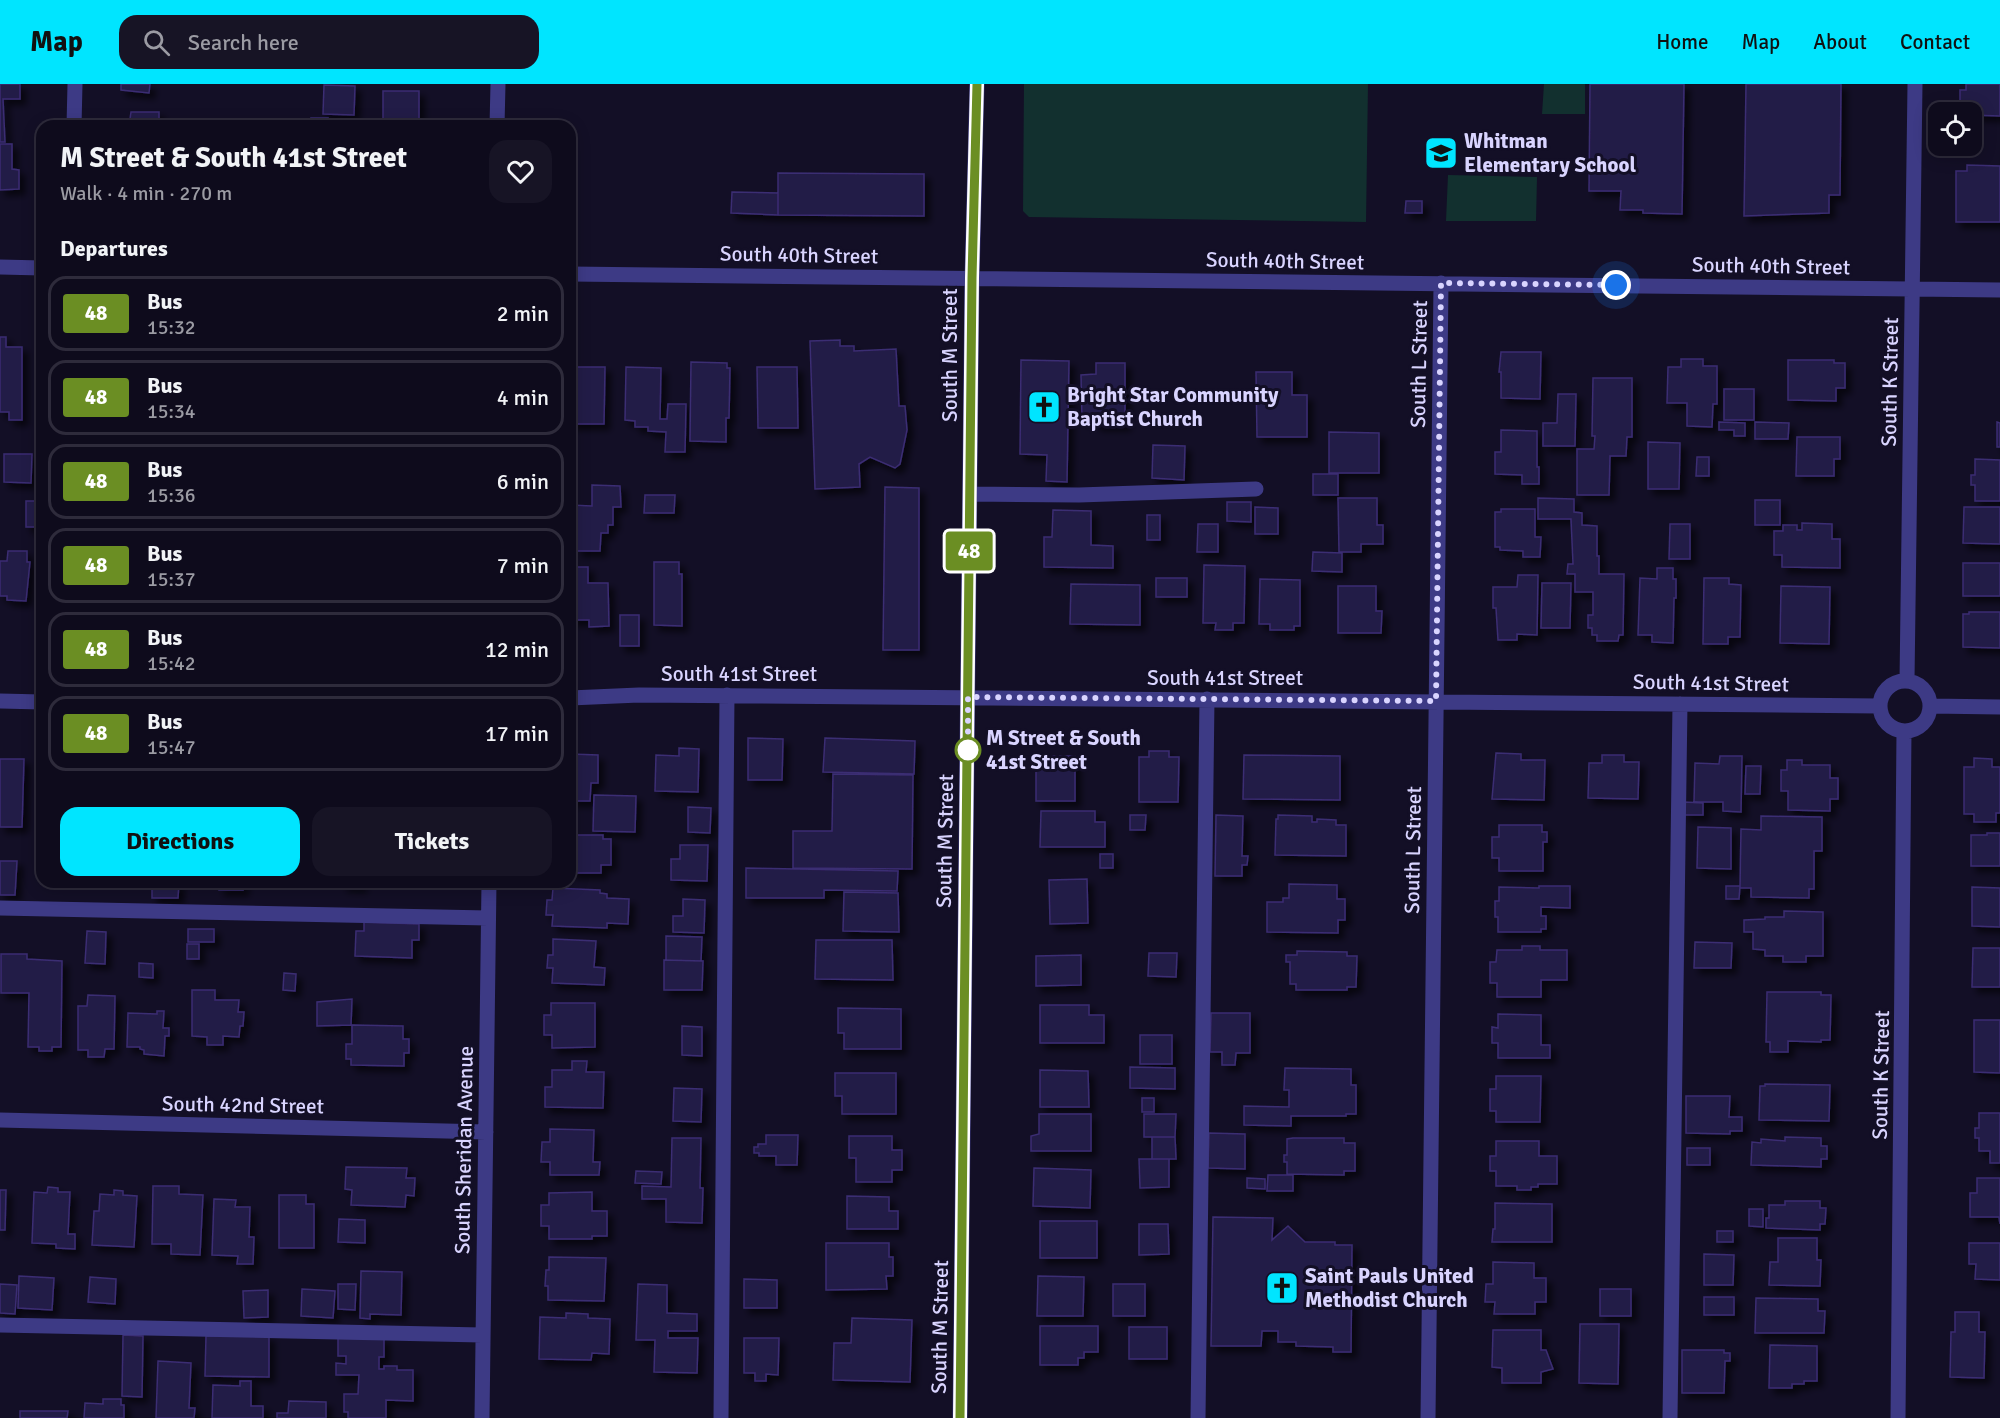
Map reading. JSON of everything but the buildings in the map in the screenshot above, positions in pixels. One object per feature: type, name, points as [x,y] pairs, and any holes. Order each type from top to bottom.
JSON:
[{"type":"street","points":[[74,120],[75,84]]},
{"type":"street","points":[[497,120],[498,84]]},
{"type":"street","name":"South M Street","points":[[960,1418],[972,278],[977,84]]},
{"type":"street","name":"South K Street","points":[[1907,681],[1915,84]]},
{"type":"street","points":[[0,267],[36,268]]},
{"type":"street","name":"South 40th Street","points":[[576,274],[2000,290]]},
{"type":"street","name":"South L Street","points":[[1428,1418],[1441,283]]},
{"type":"street","points":[[970,494],[1079,495],[1256,489]]},
{"type":"street","points":[[1899,681],[1921,686],[1931,706],[1926,721],[1904,732],[1889,726],[1880,714],[1879,706],[1885,690],[1899,681]]},
{"type":"street","name":"South 41st Street","points":[[576,698],[639,694],[1879,706]]},
{"type":"street","points":[[722,1418],[727,695]]},
{"type":"street","points":[[1198,1418],[1207,699]]},
{"type":"street","points":[[0,701],[36,702]]},
{"type":"street","points":[[1670,1418],[1680,704]]},
{"type":"street","points":[[1931,706],[2000,707]]},
{"type":"street","name":"South K Street","points":[[1898,1418],[1904,732]]},
{"type":"street","name":"South Sheridan Avenue","points":[[482,1418],[489,888]]},
{"type":"street","points":[[0,908],[488,918]]},
{"type":"street","name":"South 42nd Street","points":[[0,1120],[486,1132]]},
{"type":"street","points":[[0,1325],[482,1335]]},
{"type":"green space","points":[[1024,84],[1368,84],[1366,222],[1029,217],[1023,211]]},
{"type":"green space","points":[[1544,84],[1585,84],[1585,114],[1542,114]]},
{"type":"green space","points":[[1448,175],[1537,177],[1536,221],[1446,221]]},
{"type":"bus line","name":"48","points":[[960,1418],[972,278],[977,84]]},
{"type":"place","name":"Whitman Elementary School","points":[[1441,153]]},
{"type":"place","name":"Bright Star Community Baptist Church","points":[[1044,407]]},
{"type":"place","name":"M Street & South 41st Street","points":[[968,750]]},
{"type":"place","name":"Saint Pauls United Methodist Church","points":[[1282,1288]]},
{"type":"route","points":[[968,750],[968,757],[968,697],[1436,701],[1441,283],[1616,285]]}]
